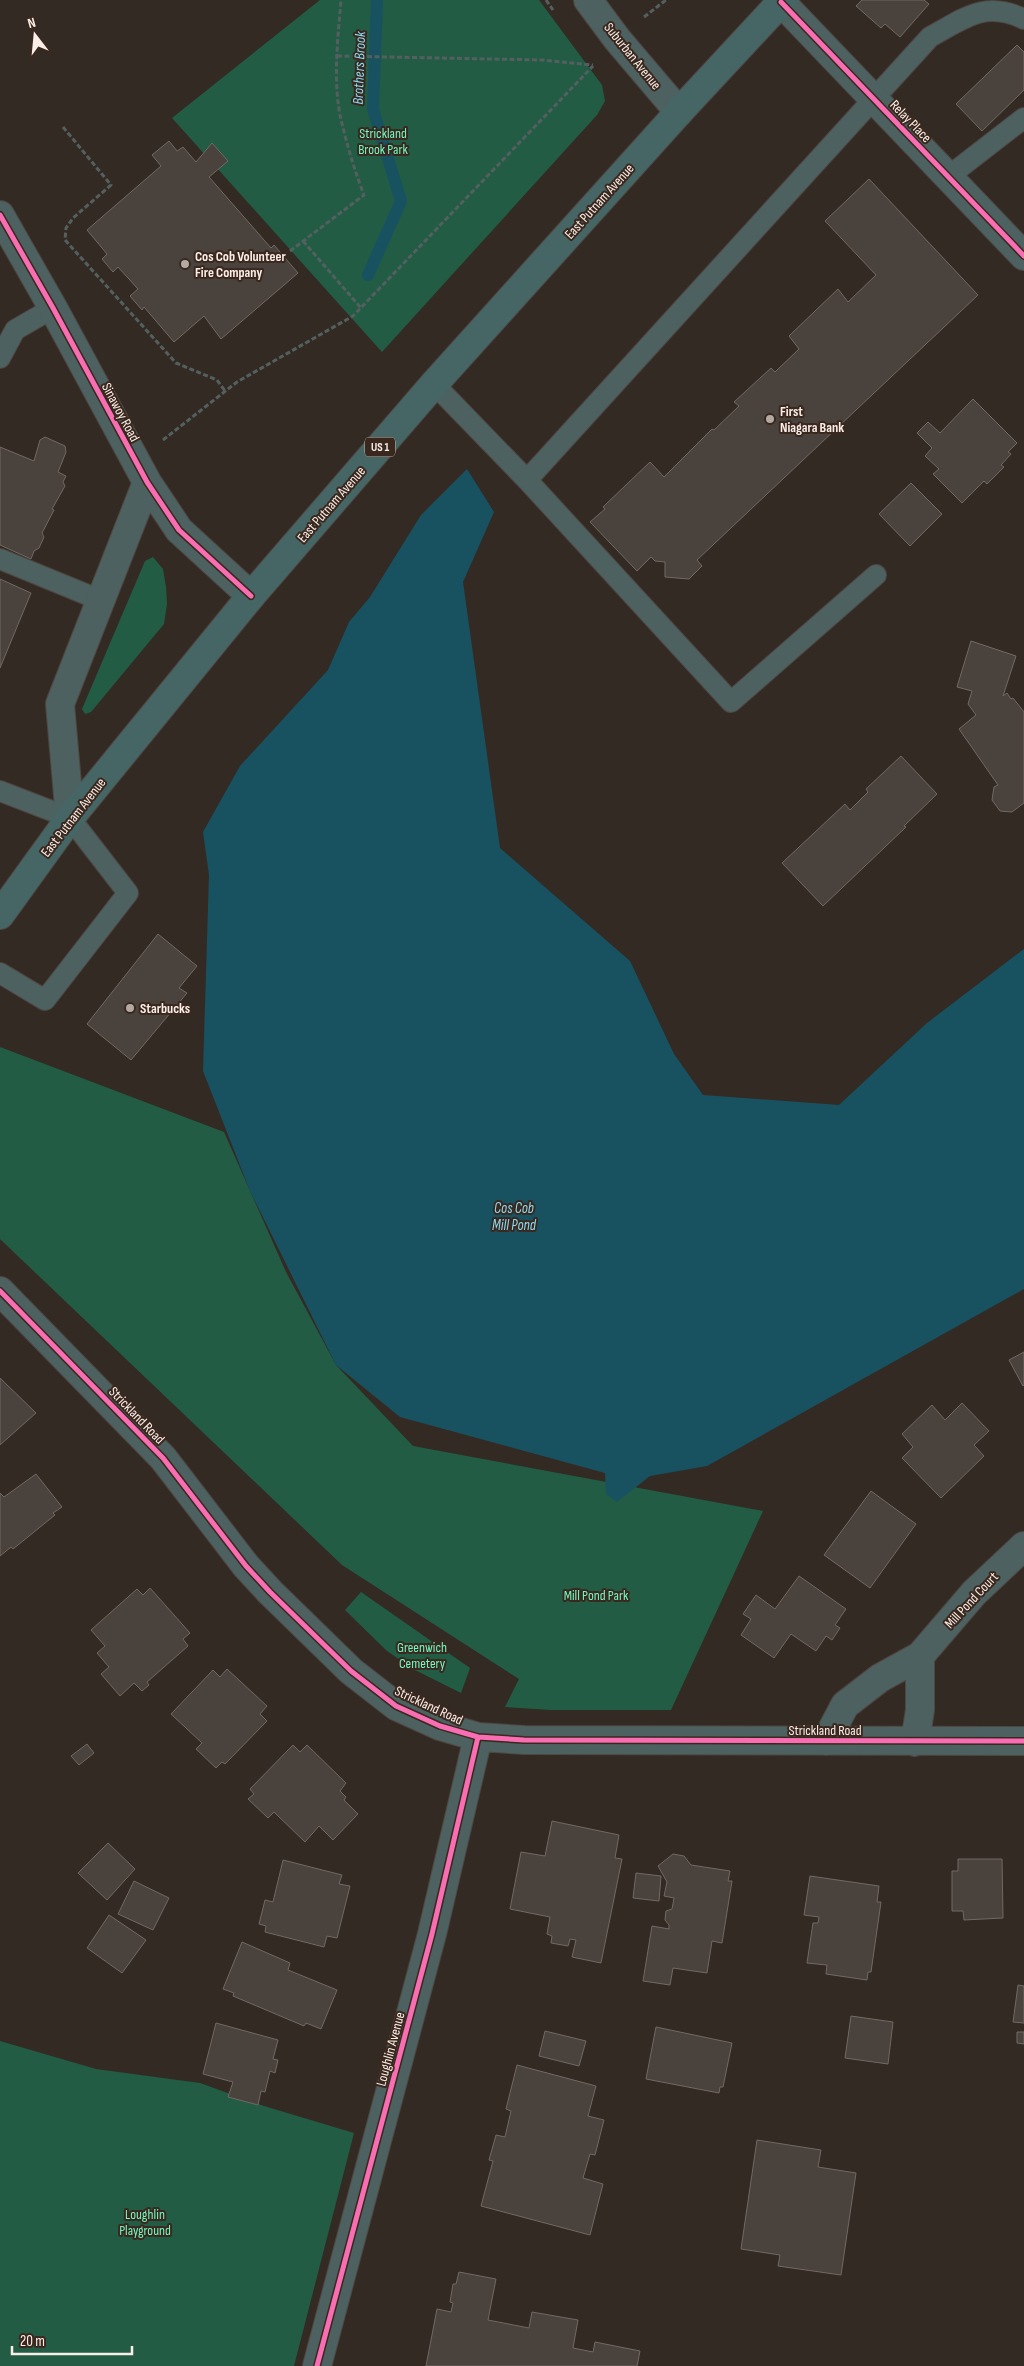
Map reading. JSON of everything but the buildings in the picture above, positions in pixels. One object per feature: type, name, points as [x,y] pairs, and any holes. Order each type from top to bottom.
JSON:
[{"type":"main road","name":"East Putnam Avenue","points":[[0,915],[70,818],[251,596],[434,384],[679,112],[782,1]]},
{"type":"street","name":"Suburban Avenue","points":[[588,0],[617,39],[679,112]]},
{"type":"street","name":"Relay Place","points":[[782,1],[1024,256]]},
{"type":"street","name":"Sinawoy Road","points":[[4,230],[53,308],[141,472],[179,530],[251,596]]},
{"type":"street","points":[[70,818],[60,704],[100,600],[141,472]]},
{"type":"street","name":"Strickland Road","points":[[0,1292],[163,1458],[246,1566],[313,1636],[351,1671],[396,1706],[440,1726],[478,1737],[524,1740],[605,1742],[1024,1741]]},
{"type":"street","name":"Mill Pond Court","points":[[826,1742],[845,1705],[880,1678],[920,1656],[974,1593],[1024,1546]]},
{"type":"street","points":[[915,1742],[920,1710],[920,1656]]},
{"type":"street","name":"Loughlin Avenue","points":[[317,2366],[432,1934],[478,1737]]},
{"type":"lane","points":[[527,480],[875,100],[930,37],[980,9],[1008,10],[1024,19]]},
{"type":"lane","points":[[949,176],[1024,118]]},
{"type":"lane","points":[[0,358],[15,330],[53,308]]},
{"type":"lane","points":[[434,384],[527,480],[731,702],[876,575]]},
{"type":"lane","points":[[0,560],[100,600]]},
{"type":"lane","points":[[0,790],[70,818],[128,893],[45,1000],[0,973]]},
{"type":"path","points":[[290,251],[364,195],[355,172],[340,113],[337,56],[341,0]]},
{"type":"path","points":[[141,472],[237,382],[353,316],[617,39],[666,0]]},
{"type":"path","points":[[337,56],[542,60],[594,65]]},
{"type":"path","points":[[63,127],[111,185],[72,218],[66,228],[65,240],[176,363],[217,380],[225,392]]},
{"type":"path","points":[[303,241],[361,308]]},
{"type":"green space","name":"Strickland Brook Park","points":[[320,0],[539,0],[602,85],[605,101],[597,115],[382,352],[172,118]]},
{"type":"green space","points":[[153,557],[163,569],[166,587],[167,604],[164,624],[91,712],[85,714],[82,709],[145,561]]},
{"type":"green space","name":"Mill Pond Park","points":[[0,1047],[224,1132],[286,1272],[336,1365],[413,1446],[763,1511],[671,1710],[551,1710],[505,1707],[519,1679],[342,1565],[0,1239]]},
{"type":"green space","name":"Greenwich Cemetery","points":[[361,1592],[470,1668],[461,1693],[415,1670],[387,1651],[345,1610]]},
{"type":"green space","name":"Loughlin Playground","points":[[0,2041],[96,2069],[200,2083],[264,2106],[354,2133],[294,2366],[0,2366]]},
{"type":"water","name":"Cos Cob Mill Pond","points":[[467,469],[494,512],[463,582],[500,848],[630,961],[674,1054],[703,1095],[839,1105],[927,1023],[1024,949],[1024,1289],[707,1466],[650,1476],[617,1502],[606,1494],[605,1473],[400,1417],[336,1365],[250,1191],[203,1071],[209,875],[203,832],[240,766],[328,670],[349,622],[370,597],[421,515]]},
{"type":"waterway","name":"Brothers Brook","points":[[368,275],[401,201],[373,109],[377,0]]},
{"type":"cycle path","points":[[781,2],[1024,256]]},
{"type":"cycle path","points":[[0,215],[53,308],[147,482],[179,530],[251,596]]},
{"type":"cycle path","points":[[0,1291],[163,1458],[246,1566],[270,1592],[351,1671],[396,1706],[440,1726],[478,1737],[524,1740],[1024,1741]]},
{"type":"cycle path","points":[[317,2366],[432,1934],[478,1737]]},
{"type":"place","name":"Cos Cob Volunteer Fire Company","points":[[185,264]]},
{"type":"place","name":"First Niagara Bank","points":[[770,419]]},
{"type":"place","name":"Starbucks","points":[[130,1008]]}]
